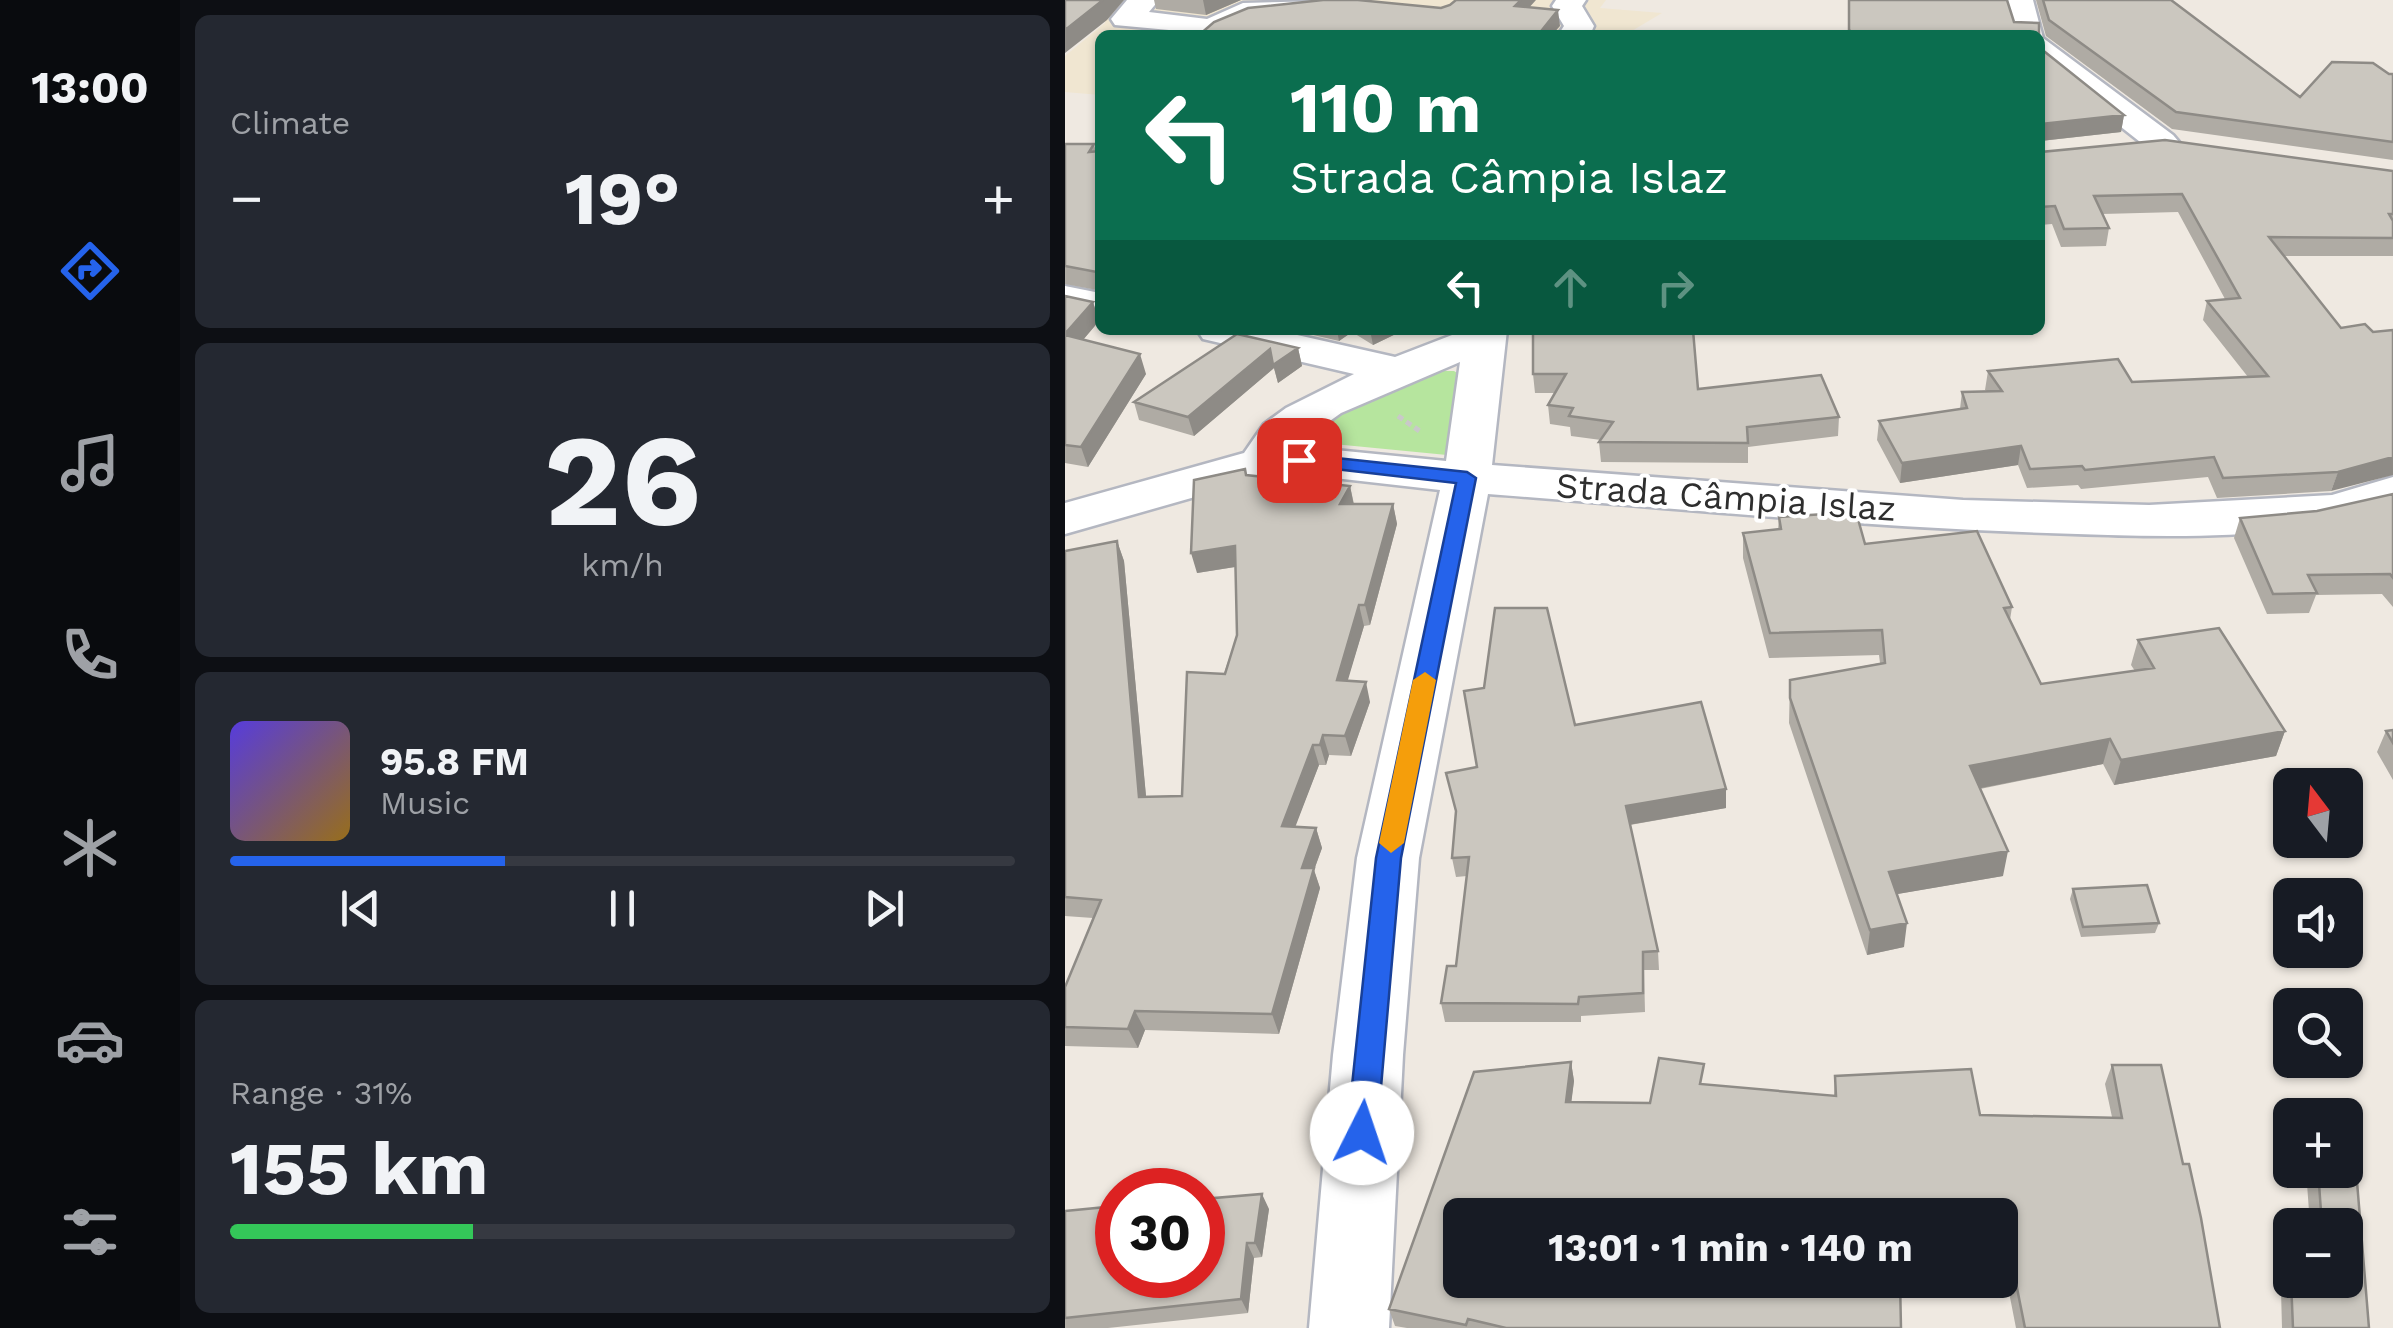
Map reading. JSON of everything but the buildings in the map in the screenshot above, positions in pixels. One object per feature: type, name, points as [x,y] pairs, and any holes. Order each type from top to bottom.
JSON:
[{"type":"street","points":[[1144,0],[1126,19],[1192,30]]},
{"type":"street","points":[[1208,30],[1243,12],[1276,5],[1352,0]]},
{"type":"street","points":[[1571,0],[1567,6],[1579,26],[1577,30]]},
{"type":"street","points":[[2018,0],[2028,30]]},
{"type":"street","points":[[2045,50],[2161,142]]},
{"type":"street","points":[[2104,149],[2161,142],[2199,147]]},
{"type":"street","points":[[1065,298],[1095,304]]},
{"type":"street","points":[[1234,335],[1380,380]]},
{"type":"street","points":[[1262,463],[1280,434],[1298,420],[1483,335]]},
{"type":"street","points":[[1349,1328],[1368,1054],[1389,858],[1467,471],[1485,335]]},
{"type":"street","name":"Strada Câmpia Islaz","points":[[1065,519],[1262,463],[1299,460],[1963,515],[2149,520],[2336,510],[2393,492]]},
{"type":"path","points":[[1380,380],[1467,471]]},
{"type":"shaded area","points":[[1106,0],[1606,0],[1600,8],[1662,13],[1633,30],[1097,30],[1105,23]]},
{"type":"shaded area","points":[[1095,31],[1095,95],[1065,92],[1065,56]]},
{"type":"green space","points":[[1438,371],[1454,371],[1463,377],[1447,455],[1313,442],[1306,435],[1308,426]]},
{"type":"slow traffic","points":[[1391,843],[1425,680]]},
{"type":"route","points":[[1299,460],[1467,478],[1389,858],[1362,1133]]}]
